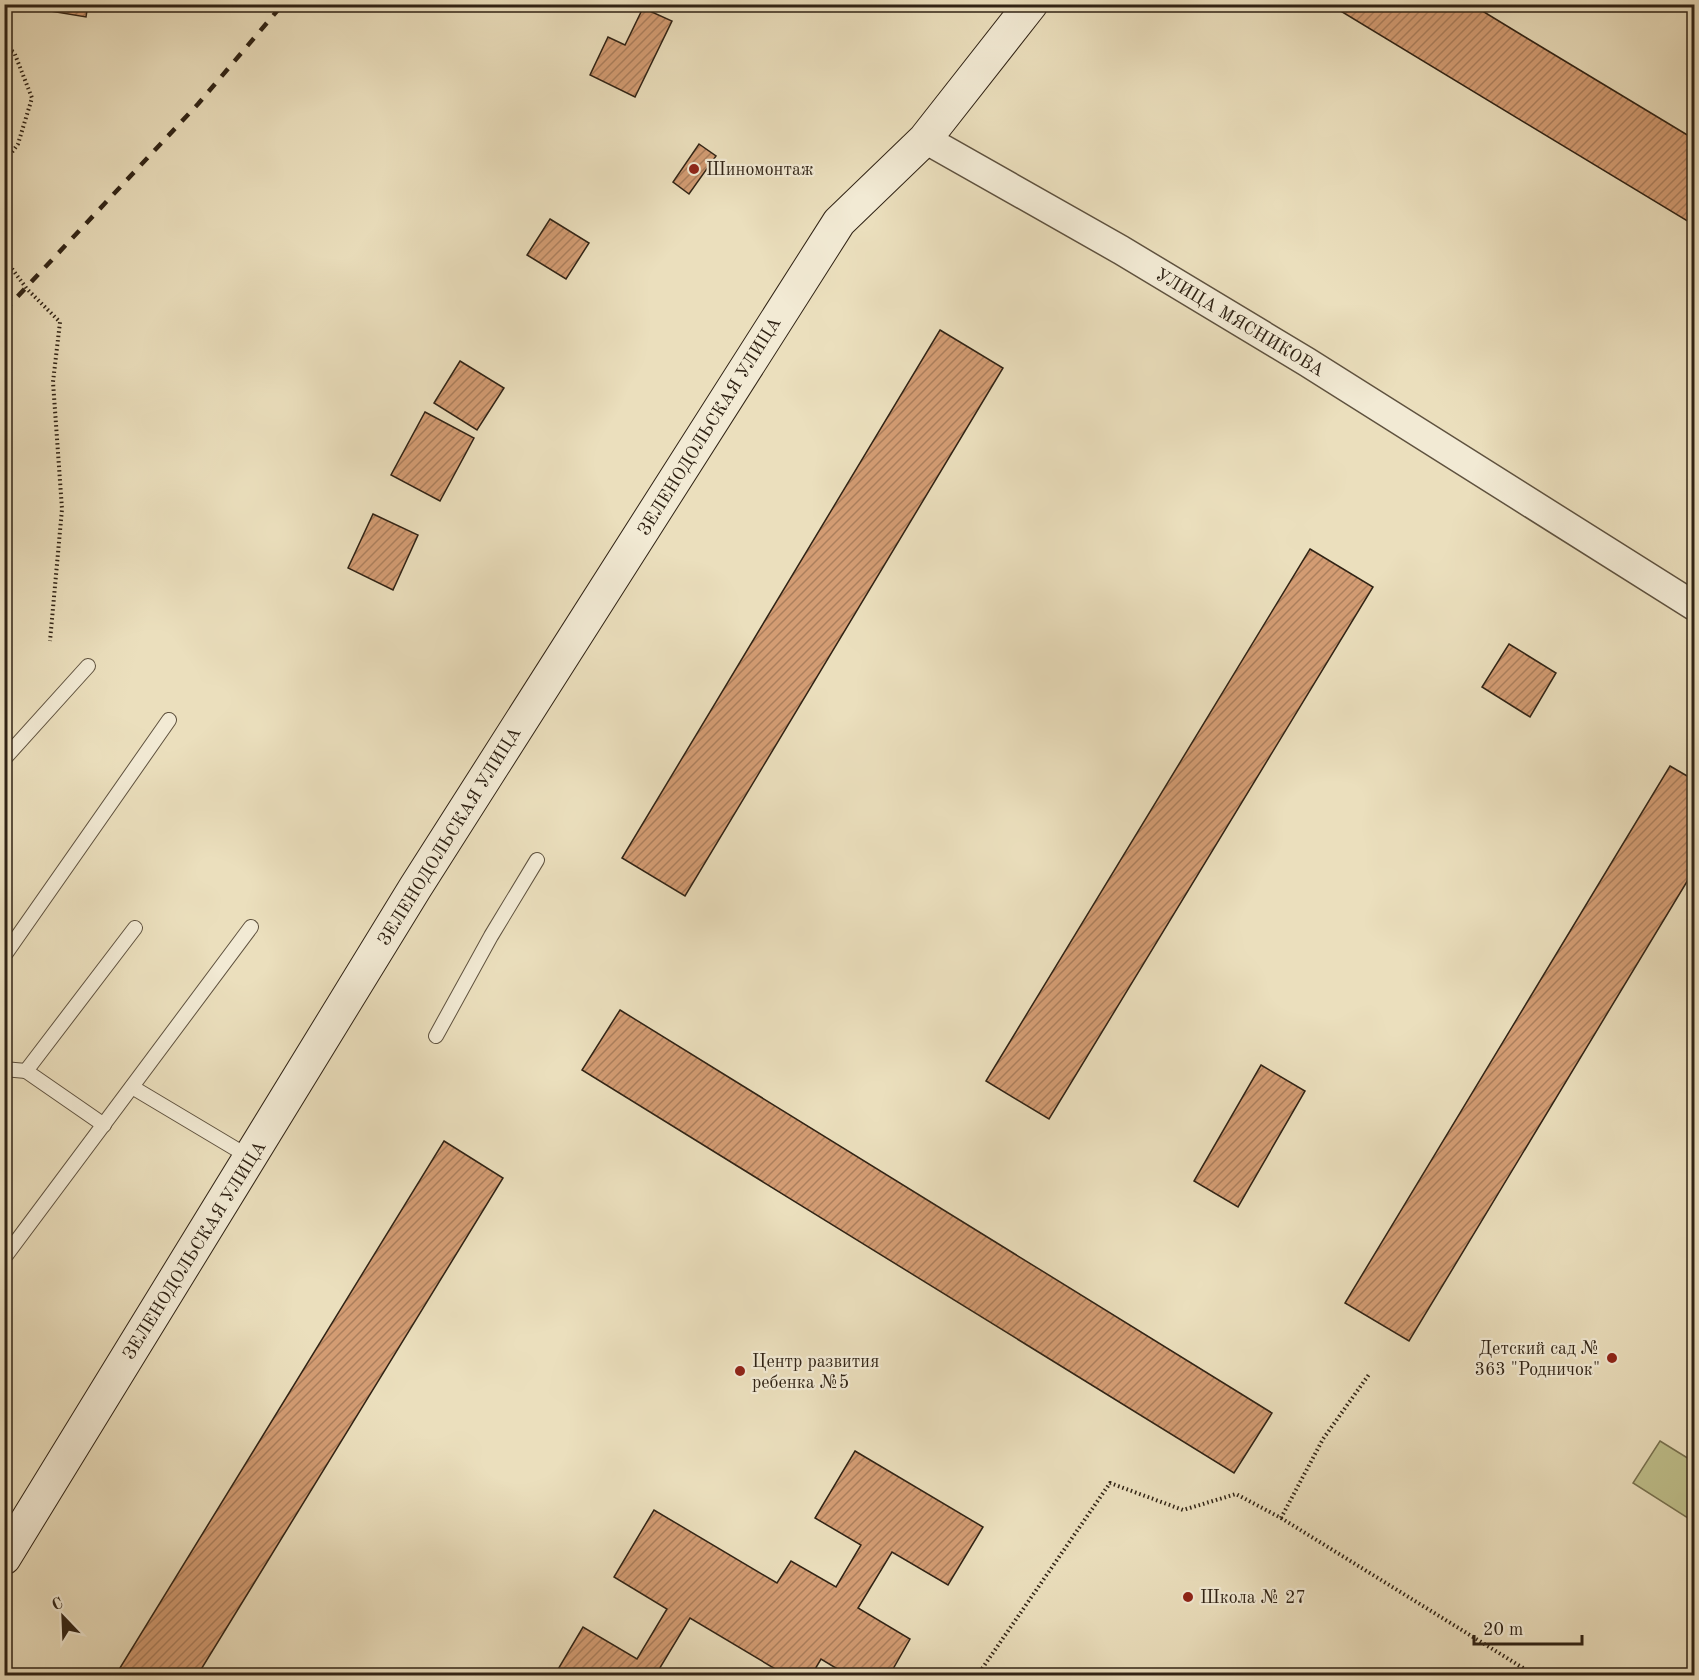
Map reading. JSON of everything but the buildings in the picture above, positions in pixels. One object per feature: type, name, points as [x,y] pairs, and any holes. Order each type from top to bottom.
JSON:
[{"type":"street","points":[[925,139],[1031,4]]},
{"type":"street","name":"УЛИЦА МЯСНИКОВА","points":[[925,139],[1121,250],[1287,350],[1695,606]]},
{"type":"street","name":"ЗЕЛЕНОДОЛЬСКАЯ УЛИЦА","points":[[4,1558],[415,888],[839,222],[925,139]]},
{"type":"lane","points":[[4,759],[88,666]]},
{"type":"lane","points":[[4,956],[170,720]]},
{"type":"lane","points":[[436,1036],[491,936],[537,860]]},
{"type":"lane","points":[[4,1258],[251,927]]},
{"type":"lane","points":[[26,1071],[135,928]]},
{"type":"lane","points":[[4,1069],[26,1071],[104,1125]]},
{"type":"lane","points":[[132,1088],[251,1158]]},
{"type":"path","points":[[4,47],[14,52],[32,98],[18,144],[4,163]]},
{"type":"path","points":[[4,258],[27,289],[60,322],[53,381],[62,509],[50,641]]},
{"type":"path","points":[[1281,1518],[1323,1439],[1370,1373]]},
{"type":"path","points":[[976,1676],[1110,1483],[1183,1510],[1236,1494],[1281,1518],[1536,1676]]},
{"type":"green space","points":[[1660,1441],[1694,1462],[1694,1522],[1633,1483]]},
{"type":"railway","points":[[4,311],[198,104],[283,4]]},
{"type":"place","name":"Шиномонтаж","points":[[694,169]]},
{"type":"place","name":"Детский сад № 363 \"Родничок\"","points":[[1612,1358]]},
{"type":"place","name":"Центр развития ребенка №5","points":[[740,1371]]},
{"type":"place","name":"Школа № 27","points":[[1188,1597]]}]
